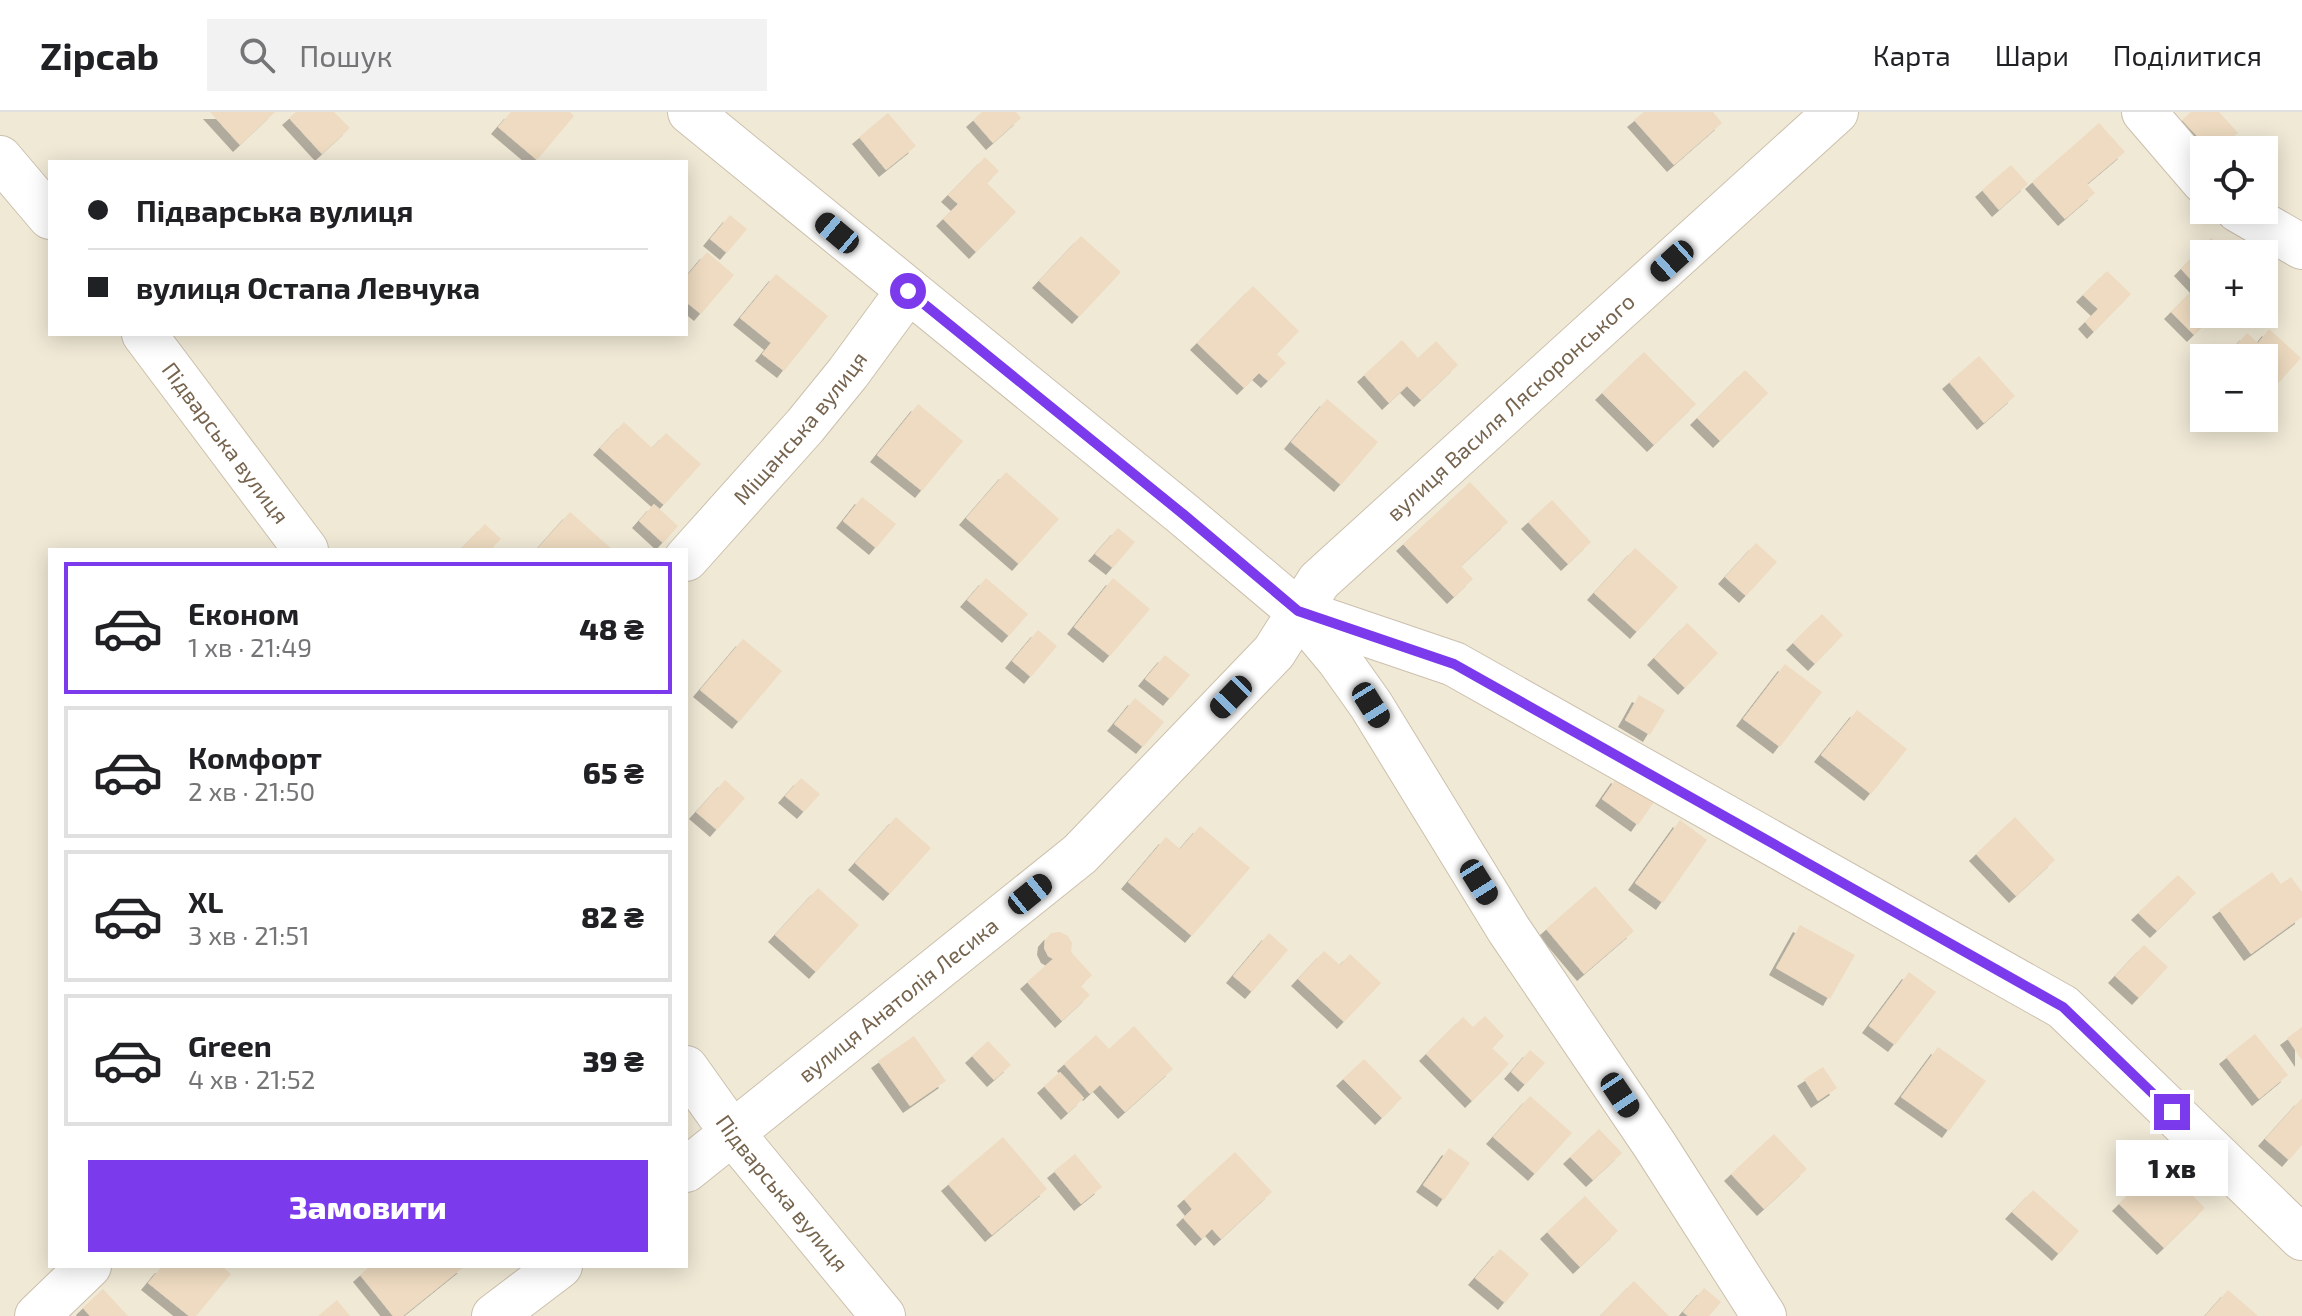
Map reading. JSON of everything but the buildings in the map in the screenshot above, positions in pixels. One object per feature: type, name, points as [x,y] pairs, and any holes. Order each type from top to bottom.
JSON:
[{"type":"street","name":"вулиця Василя Ляскоронського","points":[[1298,611],[1319,581],[1836,112]]},
{"type":"street","points":[[2144,112],[2190,166]]},
{"type":"street","points":[[717,120],[908,291],[1298,611],[1371,705],[1509,930],[1662,1156],[1764,1316]]},
{"type":"street","points":[[0,158],[48,215]]},
{"type":"street","points":[[2262,224],[2302,247]]},
{"type":"street","name":"Міщанська вулиця","points":[[688,557],[805,426],[908,291]]},
{"type":"street","name":"Підварська вулиця","points":[[146,336],[304,548]]},
{"type":"street","points":[[1298,611],[1454,664],[2063,1007],[2302,1238]]},
{"type":"street","name":"вулиця Анатолія Лесика","points":[[688,1168],[1080,854],[1274,652],[1298,611]]},
{"type":"street","name":"Підварська вулиця","points":[[688,1071],[733,1134],[883,1316]]},
{"type":"street","points":[[37,1316],[87,1268]]},
{"type":"street","points":[[494,1316],[557,1268]]},
{"type":"shaded area","points":[[0,112],[2302,112],[2302,1316],[0,1316]]},
{"type":"route","points":[[908,291],[1298,611],[1454,664],[2063,1007],[2172,1112]]}]
